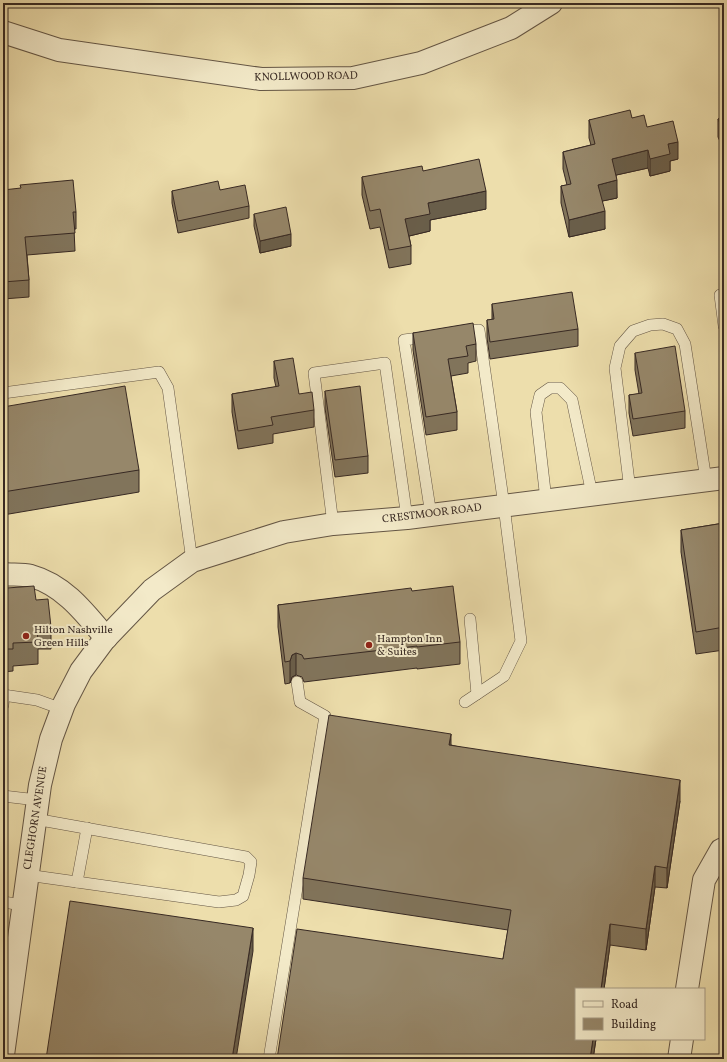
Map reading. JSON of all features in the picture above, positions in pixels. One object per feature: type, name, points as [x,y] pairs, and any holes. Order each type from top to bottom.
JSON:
[{"type":"street","name":"KNOLLWOOD ROAD","points":[[3,32],[59,50],[261,79],[354,78],[421,63],[510,28],[551,3]]},
{"type":"street","name":"CRESTMOOR ROAD","points":[[152,590],[192,561],[284,532],[333,524],[407,518],[715,479]]},
{"type":"street","points":[[3,574],[31,576],[59,589],[77,604],[106,638]]},
{"type":"street","name":"CLEGHORN AVENUE","points":[[3,1055],[13,904],[27,875],[36,810],[51,739],[62,709],[81,670],[106,638],[152,590]]},
{"type":"street","points":[[687,988],[704,880],[721,850],[724,849]]},
{"type":"street","points":[[679,1059],[682,1040]]},
{"type":"lane","points":[[720,295],[724,326]]},
{"type":"lane","points":[[630,490],[615,368],[620,346],[633,331],[650,325],[663,324],[677,329],[685,344],[715,479]]},
{"type":"lane","points":[[431,515],[404,340],[479,330],[504,506],[521,641],[504,676],[465,702]]},
{"type":"lane","points":[[333,524],[314,373],[385,363],[407,518]]},
{"type":"lane","points":[[3,393],[159,372],[168,388],[192,561]]},
{"type":"lane","points":[[546,500],[536,412],[540,395],[550,388],[560,388],[572,400],[592,494]]},
{"type":"lane","points":[[470,619],[477,694]]},
{"type":"lane","points":[[269,1059],[325,716],[300,702],[297,682]]},
{"type":"lane","points":[[3,698],[37,700],[62,709]]},
{"type":"lane","points":[[3,796],[36,810],[87,828],[246,857],[251,862],[250,875],[243,896],[232,901],[219,902],[27,875]]},
{"type":"lane","points":[[76,882],[87,828]]},
{"type":"building","points":[[630,110],[632,118],[644,115],[647,127],[673,121],[678,142],[668,144],[670,154],[650,159],[648,150],[612,159],[617,180],[598,185],[605,211],[569,220],[561,186],[571,184],[563,152],[595,144],[589,120]]},
{"type":"building","points":[[724,117],[724,133],[718,119]]},
{"type":"building","points":[[479,159],[486,191],[428,203],[430,214],[405,219],[411,246],[389,250],[380,209],[370,211],[362,177],[422,166],[423,171]]},
{"type":"building","points":[[73,180],[76,212],[73,212],[75,233],[25,237],[29,280],[3,282],[3,190],[21,188],[20,185]]},
{"type":"building","points":[[218,181],[220,190],[245,185],[249,206],[178,221],[172,191]]},
{"type":"building","points":[[286,207],[291,234],[260,241],[254,214]]},
{"type":"building","points":[[572,292],[578,329],[490,342],[487,320],[494,319],[492,304]]},
{"type":"building","points":[[473,323],[476,344],[466,346],[468,356],[448,359],[457,412],[426,417],[413,333]]},
{"type":"building","points":[[675,346],[685,411],[633,419],[629,395],[642,393],[635,353]]},
{"type":"building","points":[[293,358],[299,394],[312,392],[314,410],[271,417],[273,425],[238,431],[232,394],[279,386],[274,361]]},
{"type":"building","points":[[125,386],[139,470],[3,492],[3,407]]},
{"type":"building","points":[[360,386],[368,456],[335,460],[325,391]]},
{"type":"building","points":[[724,523],[724,627],[696,632],[681,530]]},
{"type":"building","points":[[7,584],[7,588],[34,586],[36,600],[48,599],[51,627],[37,627],[38,642],[13,643],[13,649],[3,649],[3,585]]},
{"type":"building","name":"Hampton Inn & Suites","points":[[453,586],[460,642],[304,659],[302,655],[296,653],[292,655],[290,661],[285,662],[278,605],[411,588],[412,591]]},
{"type":"building","points":[[329,715],[451,734],[449,745],[680,780],[667,868],[655,866],[646,929],[610,924],[601,988],[575,988],[575,1040],[593,1040],[590,1059],[277,1059],[297,929],[503,959],[511,910],[303,878]]},
{"type":"building","points":[[70,901],[253,928],[232,1059],[46,1059]]},
{"type":"place","name":"Hilton Nashville Green Hills","points":[[26,636]]},
{"type":"place","name":"Hampton Inn & Suites","points":[[369,645]]}]
